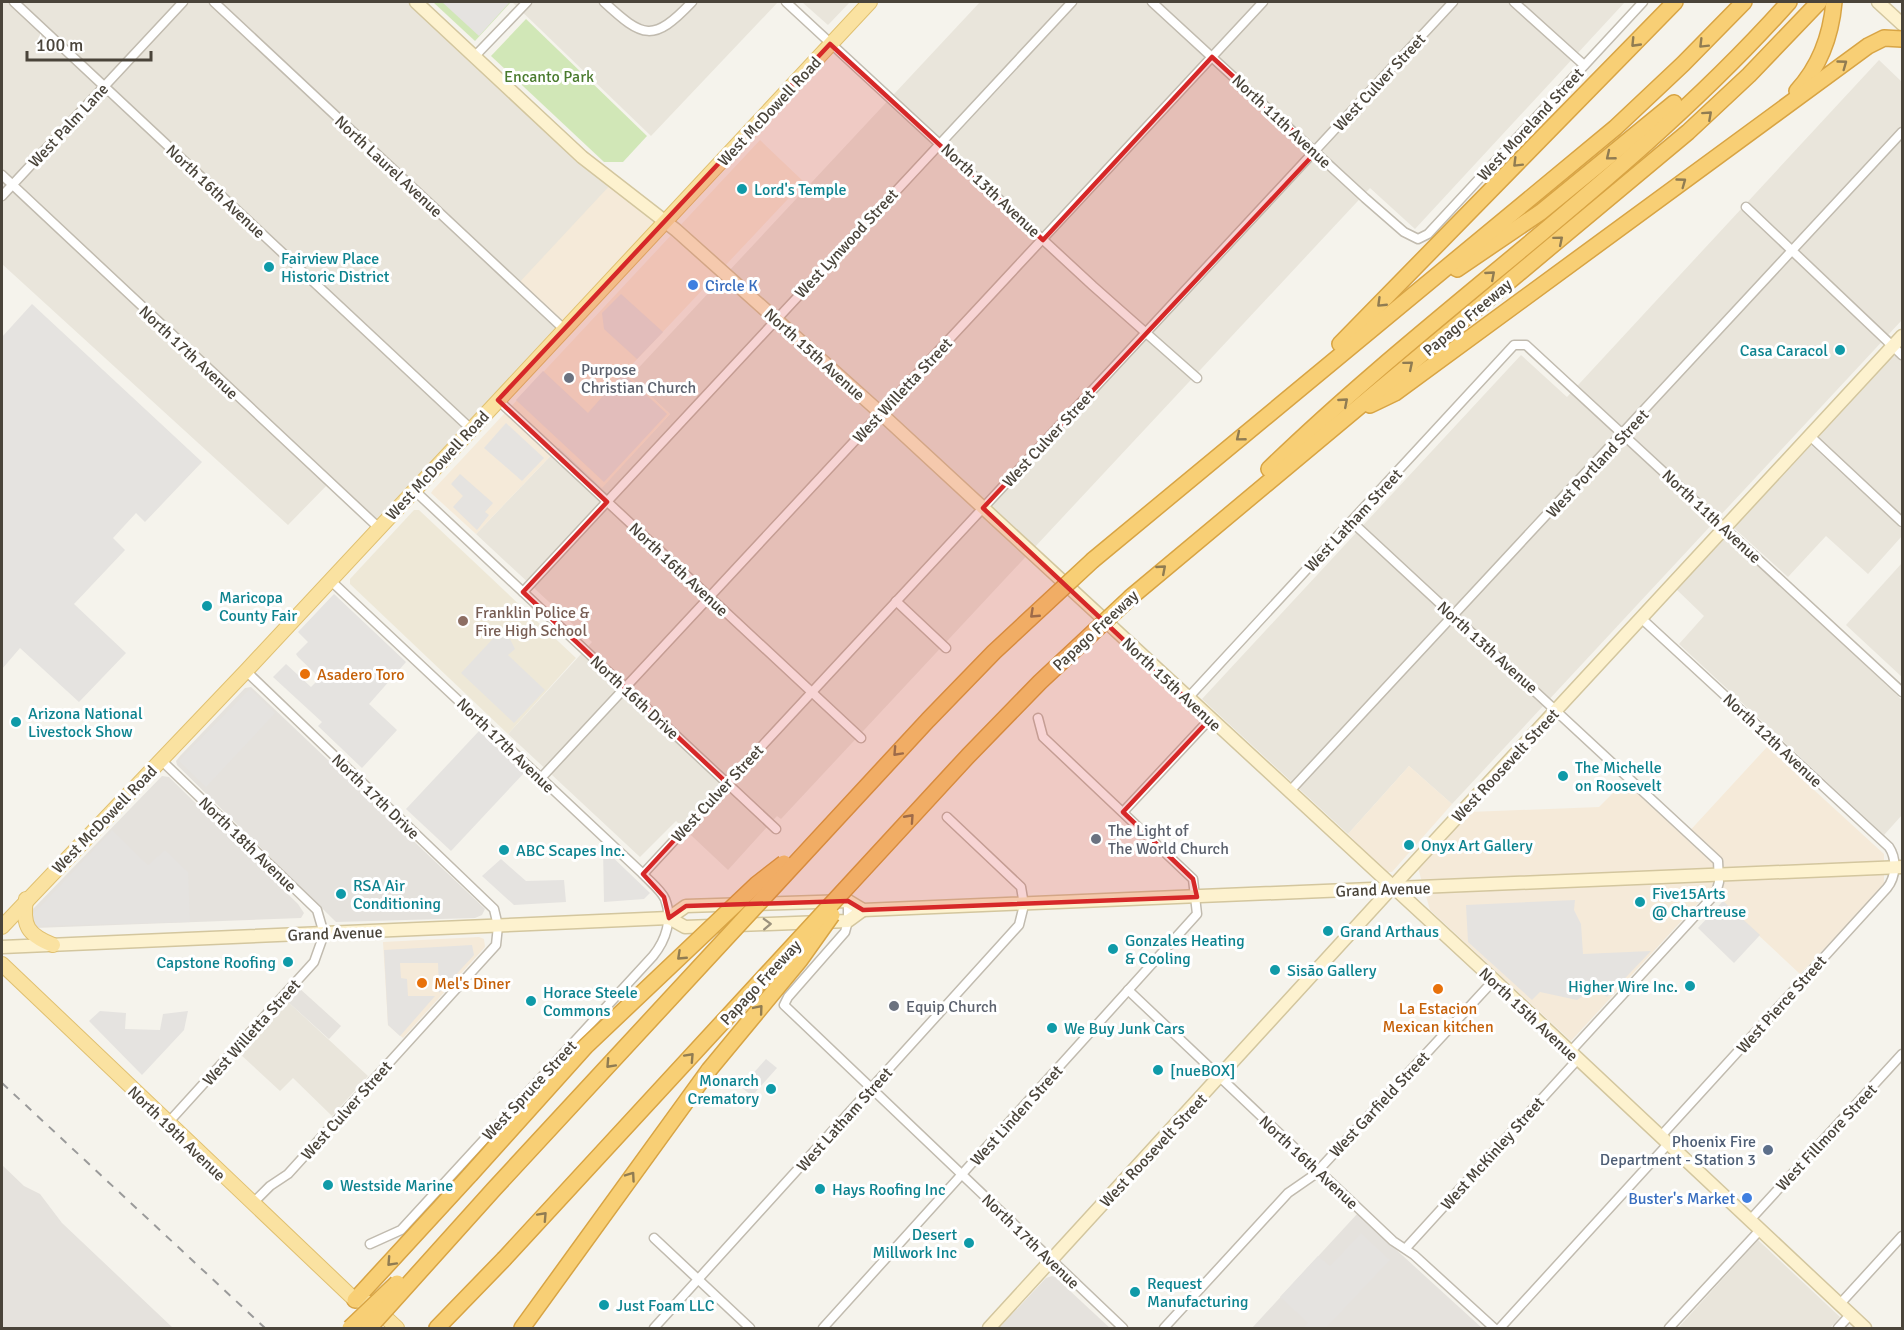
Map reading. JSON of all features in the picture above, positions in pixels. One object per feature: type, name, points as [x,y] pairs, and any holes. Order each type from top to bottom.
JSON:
[{"type":"highway","points":[[1285,399],[1676,2]]},
{"type":"highway","points":[[369,1329],[494,1189],[964,681],[1093,560],[1615,128],[1744,2]]},
{"type":"highway","points":[[1394,310],[1514,232],[1572,188],[1668,109],[1735,46],[1776,2]]},
{"type":"highway","points":[[1194,542],[1289,450],[1662,127],[1755,38],[1789,2]]},
{"type":"highway","name":"Papago Freeway","points":[[437,1329],[1004,717],[1131,597],[1194,542],[1688,132],[1749,75],[1819,2]]},
{"type":"highway","points":[[1761,123],[1810,74],[1825,45],[1834,2]]},
{"type":"highway","points":[[1348,416],[1395,393],[1868,46],[1884,38],[1902,39]]},
{"type":"highway","points":[[355,1300],[586,1046],[757,884],[820,835]]},
{"type":"highway","points":[[522,1329],[718,1057],[800,960],[870,862]]},
{"type":"highway","points":[[350,1329],[494,1189]]},
{"type":"highway","points":[[447,1329],[504,1259]]},
{"type":"main road","name":"West McDowell Road","points":[[2,927],[246,671],[870,2]]},
{"type":"main road","points":[[27,899],[26,924],[36,936],[53,945]]},
{"type":"main road","name":"North 19th Avenue","points":[[2,964],[167,1124],[355,1300],[359,1314],[374,1329]]},
{"type":"main road","name":"North 19th Avenue","points":[[355,1300],[370,1303],[397,1329]]},
{"type":"street","name":"North 16th Avenue","points":[[14,2],[471,429]]},
{"type":"street","name":"West Palm Lane","points":[[2,195],[183,2]]},
{"type":"street","name":"North Laurel Avenue","points":[[214,2],[565,330]]},
{"type":"street","name":"North 15th Avenue","points":[[416,2],[582,157],[666,222],[983,508],[1209,720],[1494,980],[1865,1329]]},
{"type":"street","points":[[475,56],[527,2]]},
{"type":"street","points":[[604,2],[630,26],[649,32],[670,25],[692,2]]},
{"type":"street","name":"North 13th Avenue","points":[[786,2],[1043,240],[1197,378]]},
{"type":"street","name":"West Lynwood Street","points":[[523,592],[939,142],[1072,2]]},
{"type":"street","name":"North 11th Avenue","points":[[1152,2],[1388,218],[1414,238]]},
{"type":"street","name":"West Willetta Street","points":[[541,778],[1263,2]]},
{"type":"street","name":"West Culver Street","points":[[643,874],[1454,2]]},
{"type":"street","points":[[1514,2],[1584,65]]},
{"type":"street","name":"West Moreland Street","points":[[1414,238],[1428,234],[1643,2]]},
{"type":"street","points":[[1878,2],[1902,24]]},
{"type":"street","name":"West Portland Street","points":[[1289,792],[1902,132]]},
{"type":"street","name":"North 17th Avenue","points":[[2,175],[379,528]]},
{"type":"street","points":[[1744,210],[1780,246],[1792,253],[1898,350]]},
{"type":"street","name":"West Roosevelt Street","points":[[989,1329],[1392,888],[1811,436],[1898,350],[1902,336]]},
{"type":"street","name":"North 11th Avenue","points":[[1520,344],[1526,345],[1902,692]]},
{"type":"street","name":"West Latham Street","points":[[1187,699],[1514,345],[1520,344]]},
{"type":"street","name":"North 16th Avenue","points":[[498,400],[861,738]]},
{"type":"street","points":[[1811,436],[1902,522]]},
{"type":"street","name":"North 16th Drive","points":[[414,490],[776,829]]},
{"type":"street","name":"North 13th Avenue","points":[[1352,522],[1716,857],[1720,875]]},
{"type":"street","name":"North 17th Avenue","points":[[330,580],[643,874],[664,897],[669,918]]},
{"type":"street","points":[[896,601],[945,648]]},
{"type":"street","name":"North 12th Avenue","points":[[1642,619],[1889,847],[1898,867]]},
{"type":"street","name":"North 17th Drive","points":[[246,671],[494,909],[498,926]]},
{"type":"street","points":[[1038,718],[1043,737],[1193,879],[1197,897]]},
{"type":"street","points":[[1123,812],[1209,720]]},
{"type":"street","name":"North 18th Avenue","points":[[161,760],[317,910],[324,934]]},
{"type":"street","points":[[947,817],[1021,887],[1024,905]]},
{"type":"street","name":"Grand Avenue","points":[[863,910],[1898,867]]},
{"type":"street","name":"West Pierce Street","points":[[1500,1329],[1887,888],[1898,867]]},
{"type":"street","name":"West McKinley Street","points":[[1406,1248],[1716,893],[1720,875]]},
{"type":"street","name":"West Linden Street","points":[[822,1329],[1197,914],[1197,897]]},
{"type":"street","points":[[848,901],[863,910],[848,921]]},
{"type":"street","points":[[848,901],[848,921]]},
{"type":"street","name":"Grand Avenue","points":[[669,918],[686,906],[848,901]]},
{"type":"street","name":"West Latham Street","points":[[654,1329],[1020,925],[1024,905]]},
{"type":"street","name":"Grand Avenue","points":[[2,946],[669,918],[686,927],[848,921]]},
{"type":"street","name":"West Spruce Street","points":[[370,1244],[401,1230],[653,956],[662,945],[669,918]]},
{"type":"street","name":"North 17th Avenue","points":[[848,921],[845,932],[788,997],[784,1005],[1123,1329]]},
{"type":"street","name":"West Culver Street","points":[[252,1204],[269,1187],[288,1174],[496,945],[498,926]]},
{"type":"street","name":"West Willetta Street","points":[[167,1124],[314,962],[324,934]]},
{"type":"street","name":"West Garfield Street","points":[[1164,1329],[1288,1193],[1308,1181],[1494,980]]},
{"type":"street","name":"North 16th Avenue","points":[[1128,990],[1393,1241],[1406,1248],[1494,1329]]},
{"type":"street","name":"West Fillmore Street","points":[[1750,1220],[1902,1054]]},
{"type":"street","points":[[1669,1329],[1760,1230]]},
{"type":"street","points":[[1839,1305],[1902,1236]]},
{"type":"street","points":[[654,1238],[750,1329]]},
{"type":"street","points":[[1838,1329],[1850,1315]]},
{"type":"highlighted area","points":[[830,44],[1043,240],[1212,57],[1316,152],[983,508],[1209,720],[1123,812],[1193,879],[1197,897],[863,910],[848,901],[686,906],[669,918],[664,897],[643,874],[727,783],[523,592],[607,502],[498,400]]},
{"type":"shaded area","name":"Fairview Place Historic District","points":[[2,2],[410,2],[613,182],[565,330],[379,528],[329,483],[288,525],[2,264]]},
{"type":"shaded area","name":"Encanto Park","points":[[442,2],[507,2],[509,3],[479,36]]},
{"type":"shaded area","points":[[512,2],[778,2],[651,136]]},
{"type":"shaded area","points":[[802,2],[850,2],[828,25]]},
{"type":"shaded area","points":[[980,2],[1625,2],[1415,229],[1370,188],[781,819],[777,816],[728,870],[676,821],[640,857],[508,734],[592,642],[476,534],[559,447],[602,487],[670,414],[630,377]]},
{"type":"shaded area","points":[[1879,60],[1902,82],[1902,320],[1452,804],[1409,766],[1348,834],[1202,699],[1521,355],[1567,397]]},
{"type":"shaded area","points":[[760,140],[804,182],[625,372],[670,414],[602,488],[559,447],[476,534],[431,493],[433,490]]},
{"type":"shaded area","points":[[613,182],[666,222],[565,330],[517,285]]},
{"type":"shaded area","points":[[621,294],[663,332],[637,359],[604,329],[602,313]]},
{"type":"shaded area","points":[[32,304],[202,462],[145,522],[136,513],[113,538],[125,550],[74,604],[126,653],[79,702],[20,648],[2,669],[2,337]]},
{"type":"shaded area","points":[[1892,356],[1897,356],[1902,361],[1902,515],[1819,438],[1820,433]]},
{"type":"shaded area","points":[[543,371],[588,413],[623,373],[667,414],[604,482],[516,400]]},
{"type":"shaded area","points":[[506,423],[544,458],[522,481],[484,448]]},
{"type":"shaded area","points":[[1811,445],[1902,529],[1902,536],[1868,574],[1826,536],[1788,577],[1734,528]]},
{"type":"shaded area","points":[[460,474],[493,503],[485,512],[489,515],[477,530],[453,507],[463,496],[451,484]]},
{"type":"shaded area","name":"Franklin Police & Fire High School","points":[[414,510],[419,510],[576,658],[508,734],[350,584],[350,579]]},
{"type":"shaded area","points":[[1728,535],[1902,700],[1902,815],[1884,835],[1679,644],[1704,616],[1676,589]]},
{"type":"shaded area","points":[[1902,563],[1902,677],[1846,625]]},
{"type":"shaded area","points":[[334,594],[406,662],[369,704],[397,730],[362,768],[318,726],[322,722],[273,677],[286,664],[311,687],[320,678],[296,654],[308,642],[298,632]]},
{"type":"shaded area","points":[[500,631],[510,639],[515,649],[508,655],[545,690],[514,723],[461,673]]},
{"type":"shaded area","points":[[251,687],[482,906],[485,909],[482,915],[475,918],[336,922],[177,765],[176,761],[180,756],[245,688]]},
{"type":"shaded area","points":[[250,689],[275,713],[206,787],[179,761]]},
{"type":"shaded area","points":[[479,731],[524,773],[451,851],[406,809]]},
{"type":"shaded area","points":[[1767,747],[1884,854],[1884,886],[1800,974],[1710,890],[1571,1041],[1430,910],[1418,868],[1469,812],[1599,807],[1624,782],[1685,836]]},
{"type":"shaded area","points":[[1409,766],[1452,804],[1392,872],[1385,872],[1348,834]]},
{"type":"shaded area","points":[[162,776],[169,777],[298,904],[304,913],[301,918],[35,928],[30,915],[32,910]]},
{"type":"shaded area","points":[[112,830],[148,865],[165,850],[188,872],[190,922],[37,926],[31,918],[32,915]]},
{"type":"shaded area","points":[[603,848],[650,893],[644,899],[604,902]]},
{"type":"shaded area","points":[[501,859],[526,881],[564,880],[566,902],[514,905],[482,876]]},
{"type":"shaded area","points":[[1575,900],[1574,910],[1581,924],[1583,954],[1651,951],[1607,997],[1595,989],[1577,1000],[1540,992],[1532,1000],[1468,942],[1466,905]]},
{"type":"shaded area","points":[[1723,901],[1760,935],[1734,963],[1698,928]]},
{"type":"shaded area","points":[[479,937],[484,939],[485,947],[403,1038],[388,1025],[383,942]]},
{"type":"shaded area","points":[[472,945],[474,955],[439,993],[438,963],[400,963],[401,978],[407,979],[408,996],[435,996],[400,1036],[388,1025],[384,950]]},
{"type":"shaded area","points":[[299,988],[341,1026],[329,1039],[287,1001]]},
{"type":"shaded area","points":[[287,1001],[368,1076],[332,1116],[293,1078],[280,1091],[240,1054]]},
{"type":"shaded area","points":[[100,1011],[126,1013],[125,1029],[160,1030],[163,1014],[188,1011],[184,1030],[142,1075],[89,1021]]},
{"type":"shaded area","points":[[766,1059],[777,1068],[752,1096],[741,1087]]},
{"type":"shaded area","points":[[2,1165],[24,1186],[40,1194],[62,1223],[173,1328],[2,1328]]},
{"type":"shaded area","points":[[1358,1213],[1391,1245],[1482,1328],[1252,1328]]},
{"type":"shaded area","points":[[1361,1233],[1390,1260],[1326,1328],[1303,1328],[1308,1323],[1280,1297],[1318,1256],[1330,1266]]},
{"type":"shaded area","points":[[1758,1240],[1840,1317],[1830,1328],[1678,1328]]},
{"type":"shaded area","points":[[1052,1276],[1110,1328],[999,1328],[1046,1278]]},
{"type":"green space","name":"Encanto Park","points":[[433,2],[508,2],[510,3],[475,41]]},
{"type":"green space","name":"Encanto Park","points":[[526,19],[647,136],[623,162],[604,162],[491,56]]},
{"type":"railway","points":[[2,1083],[265,1328]]},
{"type":"place","name":"Lord's Temple","points":[[742,189]]},
{"type":"place","name":"Fairview Place Historic District","points":[[269,267]]},
{"type":"place","name":"Circle K","points":[[693,285]]},
{"type":"place","name":"Casa Caracol","points":[[1840,350]]},
{"type":"place","name":"Purpose Christian Church","points":[[569,378]]},
{"type":"place","name":"Maricopa County Fair","points":[[207,606]]},
{"type":"place","name":"Franklin Police & Fire High School","points":[[463,621]]},
{"type":"place","name":"Asadero Toro","points":[[305,674]]},
{"type":"place","name":"Arizona National Livestock Show","points":[[16,722]]},
{"type":"place","name":"The Michelle on Roosevelt","points":[[1563,776]]},
{"type":"place","name":"The Light of The World Church","points":[[1096,839]]},
{"type":"place","name":"Onyx Art Gallery","points":[[1409,845]]},
{"type":"place","name":"ABC Scapes Inc.","points":[[504,850]]},
{"type":"place","name":"RSA Air Conditioning","points":[[341,894]]},
{"type":"place","name":"Five15Arts @ Chartreuse","points":[[1640,902]]},
{"type":"place","name":"Grand Arthaus","points":[[1328,931]]},
{"type":"place","name":"Gonzales Heating & Cooling","points":[[1113,949]]},
{"type":"place","name":"Capstone Roofing","points":[[288,962]]},
{"type":"place","name":"Sisāo Gallery","points":[[1275,970]]},
{"type":"place","name":"Mel's Diner","points":[[422,983]]},
{"type":"place","name":"Higher Wire Inc.","points":[[1690,986]]},
{"type":"place","name":"La Estacion Mexican kitchen","points":[[1438,989]]},
{"type":"place","name":"Horace Steele Commons","points":[[531,1001]]},
{"type":"place","name":"Equip Church","points":[[894,1006]]},
{"type":"place","name":"We Buy Junk Cars","points":[[1052,1028]]},
{"type":"place","name":"[nueBOX]","points":[[1158,1070]]},
{"type":"place","name":"Monarch Crematory","points":[[771,1089]]},
{"type":"place","name":"Phoenix Fire Department - Station 3","points":[[1768,1150]]},
{"type":"place","name":"Westside Marine","points":[[328,1185]]},
{"type":"place","name":"Hays Roofing Inc","points":[[820,1189]]},
{"type":"place","name":"Buster's Market","points":[[1747,1198]]},
{"type":"place","name":"Desert Millwork Inc","points":[[969,1243]]},
{"type":"place","name":"Request Manufacturing","points":[[1135,1292]]},
{"type":"place","name":"Just Foam LLC","points":[[604,1305]]}]
